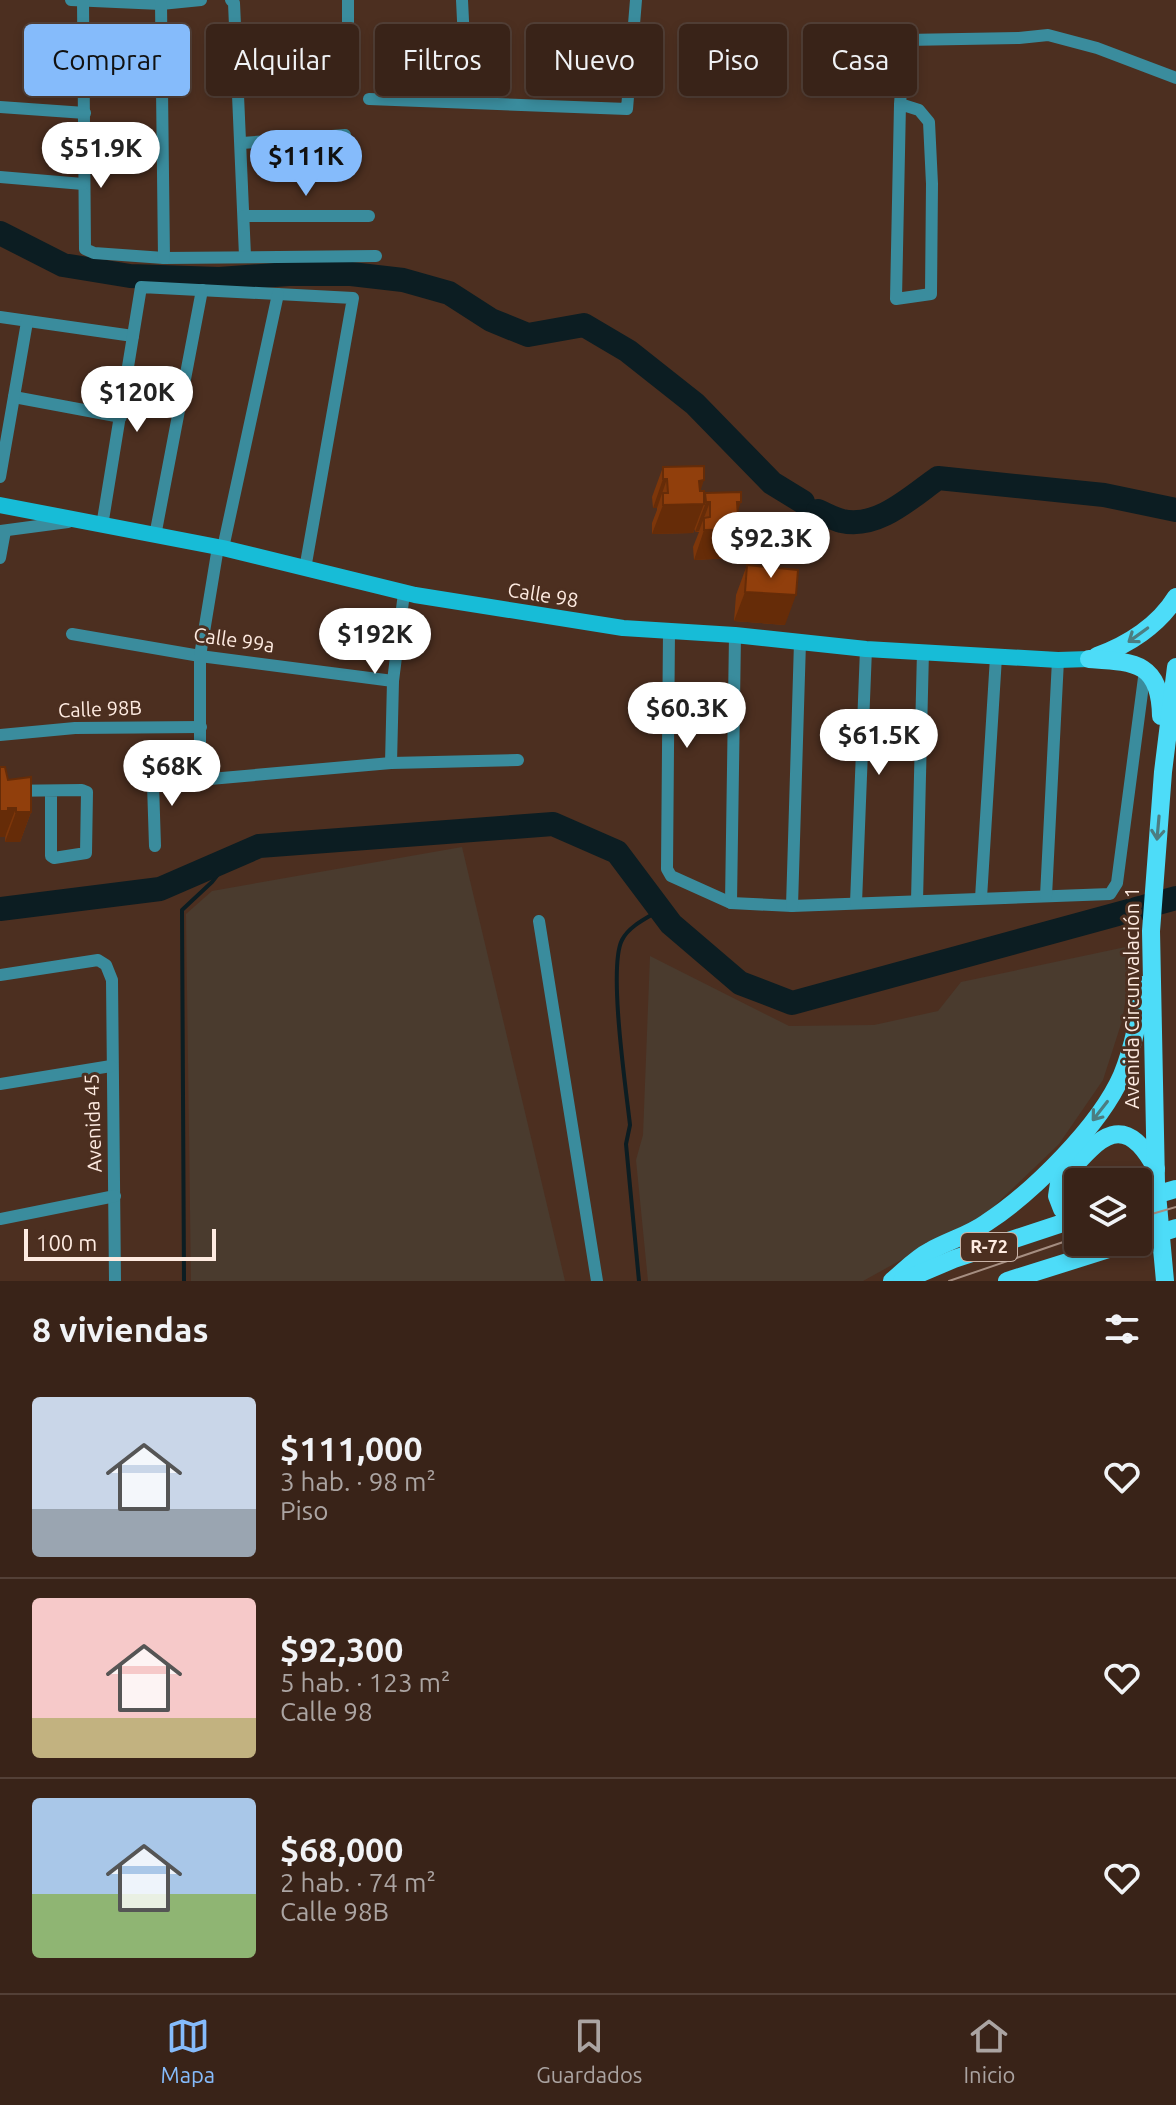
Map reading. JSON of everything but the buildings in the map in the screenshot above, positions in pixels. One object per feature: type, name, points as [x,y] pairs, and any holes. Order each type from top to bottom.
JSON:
[{"type":"main road","points":[[1089,659],[1117,649],[1137,636],[1165,614],[1176,597]]},
{"type":"main road","points":[[1089,659],[1125,662],[1145,670],[1157,681],[1161,696],[1163,772]]},
{"type":"main road","name":"Avenida Circunvalación 1","points":[[1165,1281],[1156,1177],[1151,931],[1163,772],[1176,667]]},
{"type":"main road","points":[[892,1281],[927,1252],[983,1226],[1019,1200],[1107,1104],[1122,1075],[1137,1030],[1151,931]]},
{"type":"main road","points":[[1074,1168],[1097,1141],[1111,1134],[1125,1135],[1135,1140],[1147,1153],[1156,1177]]},
{"type":"main road","points":[[1064,1181],[1057,1189],[1064,1210]]},
{"type":"main road","points":[[1152,1196],[1176,1189]]},
{"type":"main road","name":"R-72","points":[[902,1281],[954,1259],[1064,1221]]},
{"type":"main road","points":[[1152,1236],[1176,1228]]},
{"type":"main road","points":[[1053,1281],[1085,1256]]},
{"type":"main road","name":"R-72","points":[[1007,1281],[1085,1256]]},
{"type":"street","points":[[201,0],[161,4],[77,1],[85,113],[85,249],[94,253],[164,258],[376,256]]},
{"type":"street","points":[[231,0],[234,3],[242,143],[245,256]]},
{"type":"street","points":[[348,0],[348,24]]},
{"type":"street","points":[[462,0],[463,24]]},
{"type":"street","points":[[369,99],[627,109],[636,0]]},
{"type":"street","points":[[161,4],[164,258]]},
{"type":"street","points":[[900,104],[919,110],[929,122],[931,294],[896,299],[900,104],[905,40],[1048,35],[1097,48],[1176,78]]},
{"type":"street","points":[[0,107],[85,113]]},
{"type":"street","points":[[242,143],[345,135]]},
{"type":"street","points":[[0,177],[83,184]]},
{"type":"street","points":[[244,216],[369,216]]},
{"type":"street","points":[[102,526],[141,287],[353,298],[305,569]]},
{"type":"street","points":[[155,536],[202,290]]},
{"type":"street","points":[[200,780],[200,656],[221,547],[278,294]]},
{"type":"street","points":[[0,317],[133,336]]},
{"type":"street","points":[[0,477],[27,322]]},
{"type":"street","points":[[14,397],[121,417]]},
{"type":"street","name":"Calle 98","points":[[0,505],[221,547],[404,593],[623,628],[735,635],[866,649],[1089,659]]},
{"type":"street","points":[[0,558],[3,531],[74,521]]},
{"type":"street","points":[[391,763],[393,681],[404,593]]},
{"type":"street","points":[[669,631],[667,869],[671,876],[731,903],[792,906],[1110,894],[1117,883],[1145,670]]},
{"type":"street","name":"Calle 99a","points":[[72,634],[200,656],[393,681]]},
{"type":"street","points":[[731,903],[735,635]]},
{"type":"street","points":[[792,906],[800,642]]},
{"type":"street","points":[[856,903],[866,649]]},
{"type":"street","points":[[917,901],[923,651]]},
{"type":"street","points":[[981,898],[996,657]]},
{"type":"street","points":[[1046,896],[1058,660]]},
{"type":"street","name":"Calle 98B","points":[[0,735],[75,728],[201,727]]},
{"type":"street","points":[[155,846],[153,784],[391,763],[518,760]]},
{"type":"street","points":[[0,791],[51,791],[87,792],[86,853],[51,856],[51,791]]},
{"type":"street","points":[[539,921],[597,1281]]},
{"type":"street","name":"Avenida 45","points":[[0,975],[98,960],[106,965],[112,980],[115,1281]]},
{"type":"street","points":[[0,1084],[111,1066]]},
{"type":"street","points":[[0,1219],[115,1196]]},
{"type":"shaded area","points":[[462,847],[565,1281],[191,1281],[186,914],[212,891]]},
{"type":"shaded area","points":[[1135,945],[1122,1021],[1103,1080],[1059,1144],[988,1212],[863,1281],[648,1281],[636,1160],[643,1135],[650,956],[789,1026],[874,1025],[938,1011],[961,982]]},
{"type":"waterway","points":[[0,233],[63,265],[130,276],[219,279],[351,274],[403,280],[449,293],[491,320],[528,335],[584,325],[628,351],[695,404],[772,483],[803,502]]},
{"type":"waterway","points":[[818,511],[842,521],[868,520],[893,510],[938,478],[1104,495],[1176,510]]},
{"type":"waterway","points":[[0,909],[160,889],[259,846],[553,824],[617,852],[671,924],[740,983],[792,1003],[1176,898]]},
{"type":"waterway","points":[[184,1281],[182,910],[212,882],[231,858]]},
{"type":"waterway","points":[[639,1281],[626,1144],[630,1125],[617,1001],[618,954],[625,935],[660,910]]},
{"type":"tram line","points":[[1152,1214],[1176,1207]]},
{"type":"tram line","points":[[949,1281],[1064,1242]]}]
